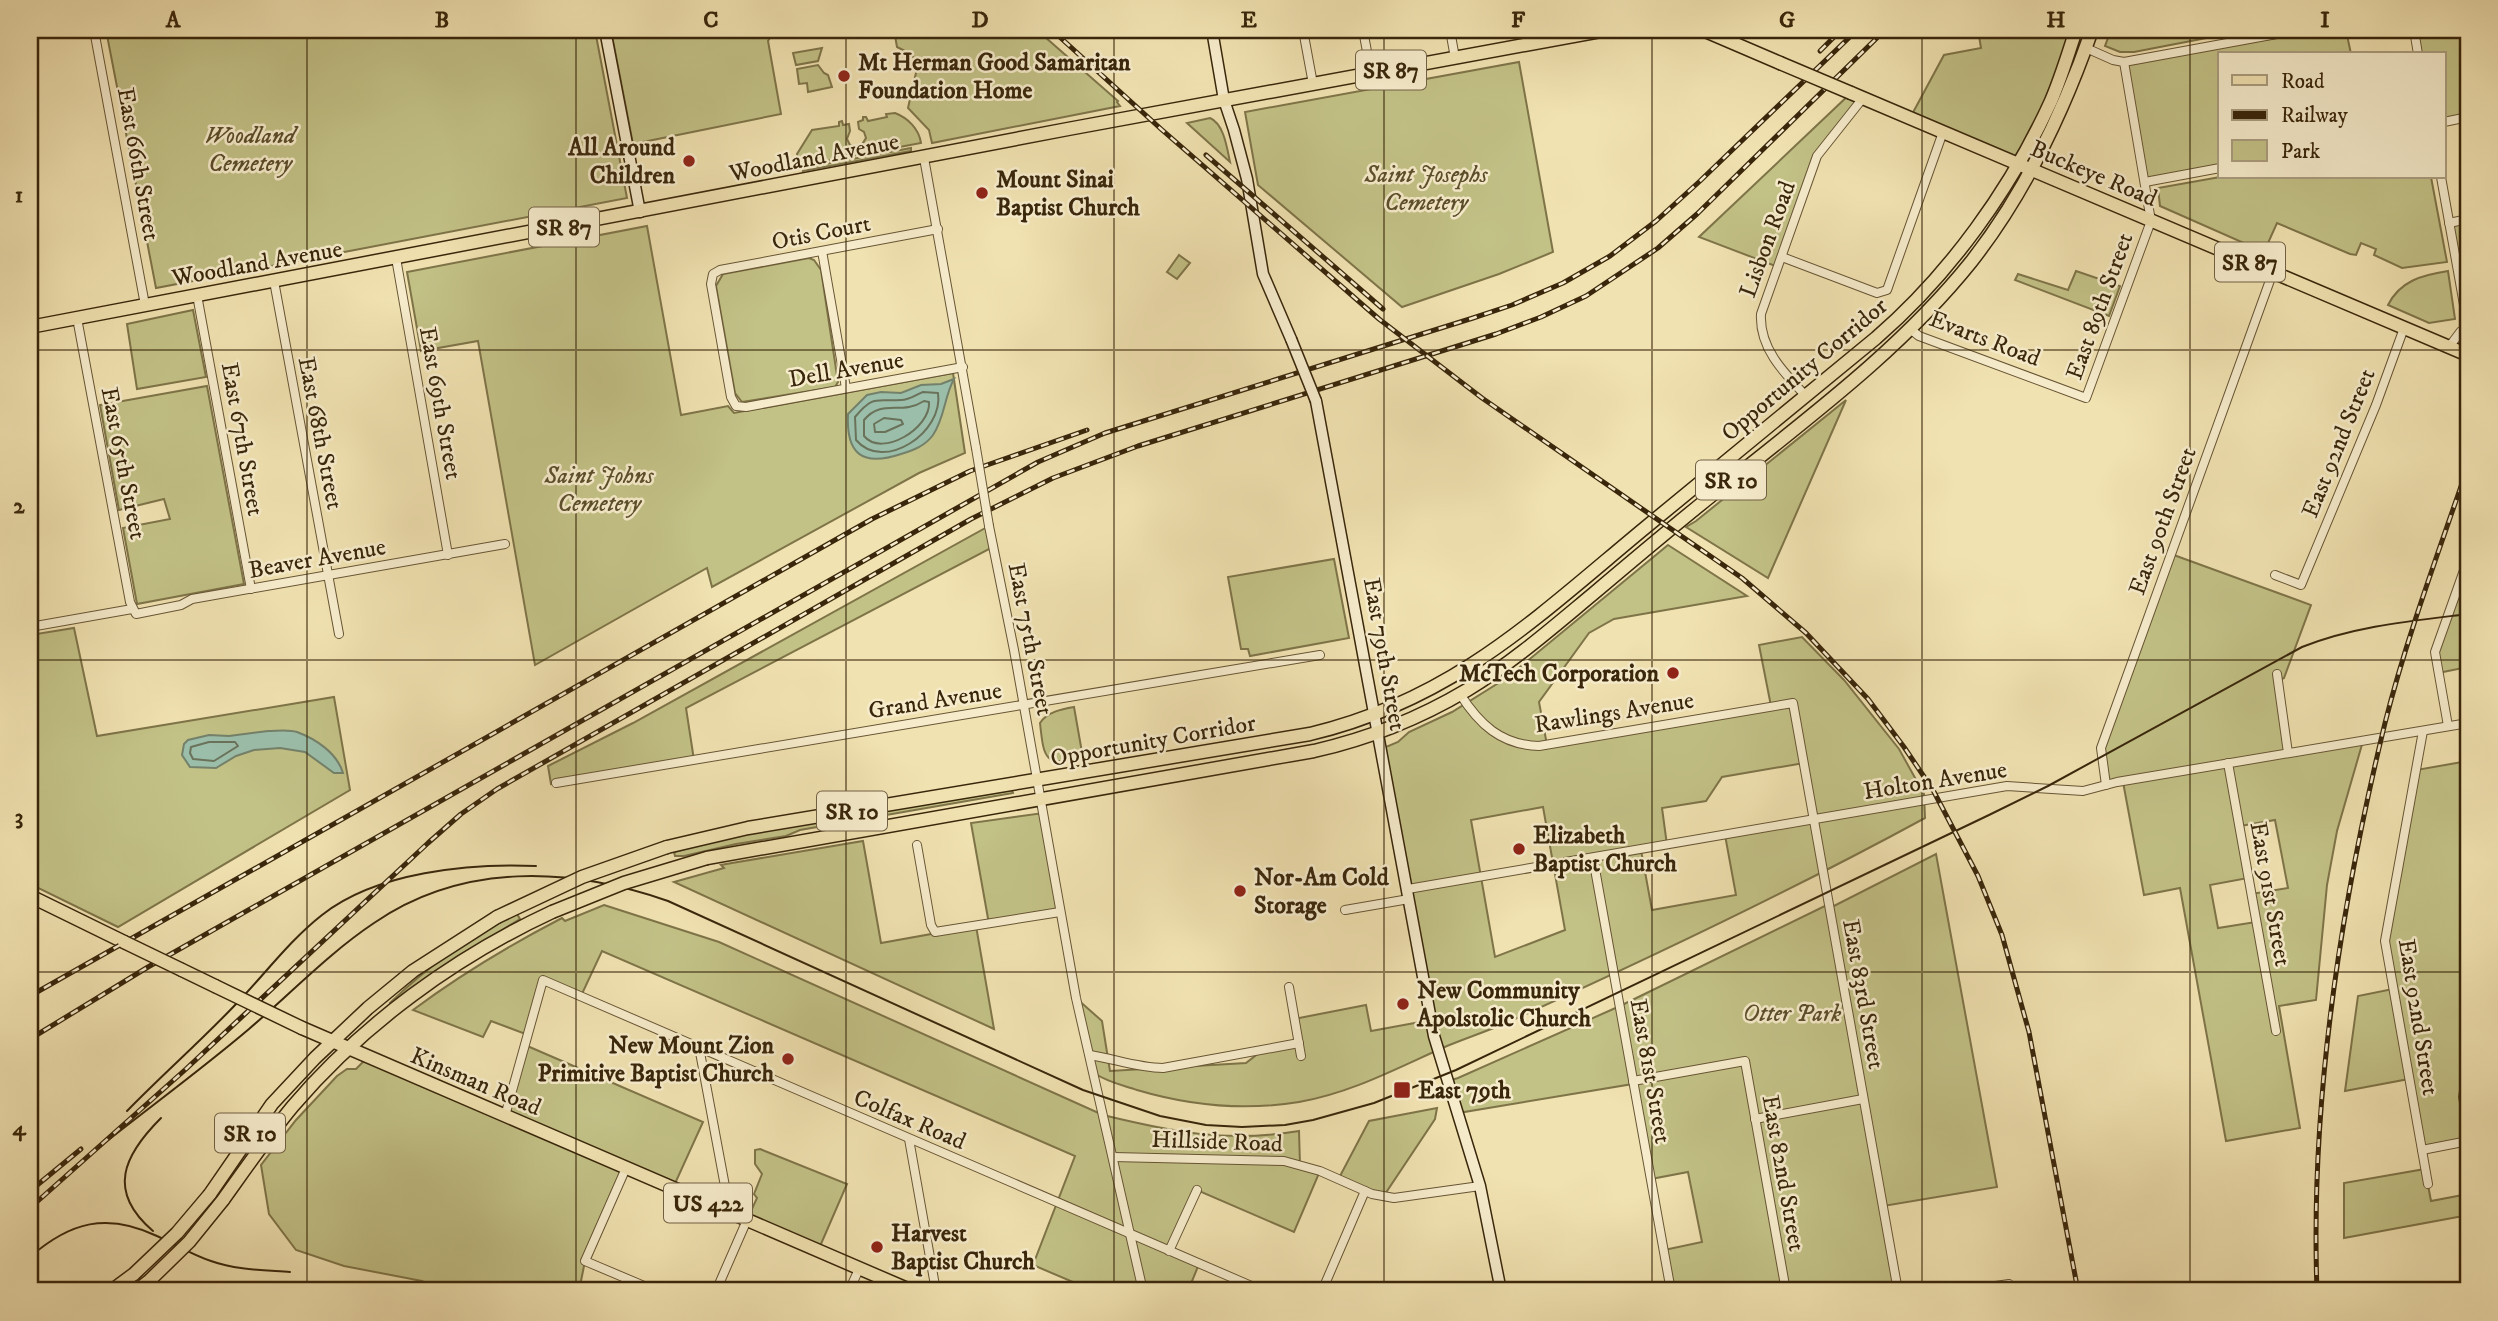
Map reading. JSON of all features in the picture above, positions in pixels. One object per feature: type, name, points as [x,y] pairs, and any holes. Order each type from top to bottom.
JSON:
[{"type":"main road","points":[[605,30],[640,212]]},
{"type":"main road","name":"East 79th Street","points":[[1212,30],[1224,100],[1247,179],[1264,274],[1316,401],[1434,1036],[1480,1186],[1501,1291]]},
{"type":"main road","name":"Woodland Avenue","points":[[30,327],[1589,31],[1606,30]]},
{"type":"main road","name":"Buckeye Road","points":[[1703,30],[2468,355]]},
{"type":"main road","name":"Opportunity Corridor","points":[[111,1291],[134,1274],[177,1233],[209,1194],[272,1104],[332,1042],[413,971],[497,917],[582,877],[667,847],[748,828],[1296,736],[1375,715],[1446,682],[1505,643],[1883,332],[1926,290],[1992,205],[2017,163],[2051,100],[2076,30]]},
{"type":"main road","name":"Opportunity Corridor","points":[[136,1291],[189,1242],[295,1104],[349,1050],[386,1017],[440,976],[502,937],[552,912],[624,883],[707,858],[1284,758],[1328,748],[1413,718],[1460,694],[1502,667],[1852,382],[1939,300],[1977,254],[2032,170],[2065,104],[2092,30]]},
{"type":"main road","name":"Kinsman Road","points":[[30,896],[349,1050],[912,1291]]},
{"type":"street","name":"East 66th Street","points":[[94,30],[145,305]]},
{"type":"street","points":[[1303,30],[1313,84]]},
{"type":"street","points":[[1363,30],[1371,73]]},
{"type":"street","points":[[1450,30],[1454,58]]},
{"type":"street","points":[[2414,30],[2418,52]]},
{"type":"street","points":[[2086,48],[2124,62],[2282,33]]},
{"type":"street","name":"East 89th Street","points":[[2086,398],[2151,221],[2124,62]]},
{"type":"street","name":"Lisbon Road","points":[[1806,396],[1772,355],[1760,326],[1761,314],[1817,156],[1857,96]]},
{"type":"street","points":[[2446,122],[2468,117]]},
{"type":"street","points":[[1782,257],[1877,293],[1887,290],[1943,132]]},
{"type":"street","name":"East 75th Street","points":[[924,158],[1060,912],[1143,1291]]},
{"type":"street","points":[[2145,183],[2218,169]]},
{"type":"street","points":[[2441,178],[2468,328],[2461,331],[2449,347]]},
{"type":"street","points":[[2449,223],[2468,219]]},
{"type":"street","name":"Otis Court","points":[[736,406],[731,397],[710,284],[713,274],[720,270],[938,229]]},
{"type":"street","points":[[822,251],[846,388]]},
{"type":"street","name":"East 69th Street","points":[[396,258],[448,555]]},
{"type":"street","name":"East 90th Street","points":[[2106,785],[2101,748],[2273,272]]},
{"type":"street","name":"East 68th Street","points":[[274,281],[339,634]]},
{"type":"street","name":"East 67th Street","points":[[197,295],[251,589]]},
{"type":"street","name":"East 65th Street","points":[[77,318],[134,611]]},
{"type":"street","name":"East 92nd Street","points":[[2275,575],[2301,584],[2376,405],[2404,328]]},
{"type":"street","name":"Evarts Road","points":[[1910,329],[1919,336],[2086,398]]},
{"type":"street","name":"Dell Avenue","points":[[736,406],[746,407],[963,367]]},
{"type":"street","name":"Beaver Avenue","points":[[30,627],[181,605],[192,599],[505,544]]},
{"type":"street","points":[[2448,726],[2435,652],[2468,559]]},
{"type":"street","name":"Grand Avenue","points":[[556,783],[1320,655]]},
{"type":"street","points":[[2277,674],[2288,753]]},
{"type":"street","name":"Rawlings Avenue","points":[[1460,694],[1489,730],[1505,740],[1533,746],[1584,740],[1793,703]]},
{"type":"street","name":"East 83rd Street","points":[[1793,703],[1898,1291]]},
{"type":"street","name":"Holton Avenue","points":[[1345,910],[1408,894],[1593,858],[2007,786],[2083,791],[2228,763],[2468,723]]},
{"type":"street","name":"East 92nd Street","points":[[2423,731],[2385,941],[2428,1184]]},
{"type":"street","name":"East 91st Street","points":[[2228,763],[2276,1031]]},
{"type":"street","points":[[918,845],[931,925],[935,932],[1060,912]]},
{"type":"street","name":"East 81st Street","points":[[1593,858],[1671,1291]]},
{"type":"street","name":"Colfax Road","points":[[505,1116],[543,980],[1263,1291]]},
{"type":"street","points":[[1289,987],[1301,1056]]},
{"type":"street","points":[[1090,1055],[1112,1058],[1142,1068],[1163,1068],[1299,1043]]},
{"type":"street","points":[[699,1047],[730,1213]]},
{"type":"street","name":"East 82nd Street","points":[[1633,1081],[1745,1061],[1786,1291]]},
{"type":"street","points":[[2468,1064],[2463,1097],[2468,1126]]},
{"type":"street","points":[[1755,1119],[1863,1099]]},
{"type":"street","points":[[909,1139],[936,1291]]},
{"type":"street","points":[[2421,1150],[2468,1142]]},
{"type":"street","name":"Hillside Road","points":[[1113,1157],[1284,1161],[1320,1171],[1365,1191],[1401,1199],[1480,1186]]},
{"type":"street","points":[[626,1168],[584,1261],[656,1291]]},
{"type":"street","points":[[1169,1251],[1197,1190]]},
{"type":"street","points":[[1322,1291],[1365,1191]]},
{"type":"street","points":[[716,1291],[747,1220]]},
{"type":"street","points":[[849,1291],[859,1269]]},
{"type":"street","points":[[1962,1291],[2009,1287]]},
{"type":"green space","name":"Woodland Cemetery","points":[[106,30],[595,30],[627,198],[156,288]]},
{"type":"green space","points":[[611,30],[775,30],[768,41],[781,114],[633,144]]},
{"type":"green space","points":[[894,30],[1037,30],[1118,101],[1120,106],[932,143],[929,130],[908,108],[918,64],[911,54],[897,47]]},
{"type":"green space","points":[[1978,30],[2076,30],[2017,164],[1910,118],[1944,55],[1981,48]]},
{"type":"green space","points":[[2111,30],[2248,30],[2134,52],[2120,52],[2105,46]]},
{"type":"green space","points":[[2327,30],[2346,30],[2351,52],[2218,52],[2218,168],[2145,182],[2124,62]]},
{"type":"green space","points":[[2414,30],[2468,30],[2468,117],[2446,122],[2446,52],[2418,52]]},
{"type":"green space","points":[[822,48],[818,61],[796,65],[793,53]]},
{"type":"green space","name":"Saint Josephs Cemetery","points":[[1519,62],[1553,252],[1499,274],[1402,307],[1258,185],[1245,112]]},
{"type":"green space","points":[[818,65],[828,75],[832,87],[808,92],[807,83],[799,84],[797,69]]},
{"type":"green space","points":[[1851,93],[1863,98],[1820,151],[1778,267],[1699,237]]},
{"type":"green space","points":[[895,113],[912,125],[921,143],[862,154],[861,146],[866,138],[864,132],[859,129],[858,122],[863,120],[863,117],[868,121]]},
{"type":"green space","points":[[1210,118],[1222,131],[1230,162],[1187,123]]},
{"type":"green space","points":[[842,121],[843,125],[849,124],[847,139],[850,145],[855,147],[857,155],[799,166],[797,154],[812,130],[839,126]]},
{"type":"green space","points":[[911,148],[911,151],[803,171],[804,168]]},
{"type":"green space","points":[[2218,177],[2431,178],[2447,262],[2402,268],[2374,255],[2376,249],[2361,243],[2356,255],[2350,254],[2277,223],[2264,252],[2160,206],[2158,188]]},
{"type":"green space","points":[[2468,219],[2468,263],[2456,266],[2449,223]]},
{"type":"green space","name":"Saint Johns Cemetery","points":[[647,226],[681,415],[728,406],[734,413],[953,373],[965,453],[919,473],[712,587],[707,568],[535,665],[478,341],[421,351],[407,272]]},
{"type":"green space","points":[[1179,255],[1190,263],[1177,279],[1167,272]]},
{"type":"green space","points":[[809,258],[814,260],[821,270],[838,382],[835,387],[742,402],[735,393],[716,286],[723,274]]},
{"type":"green space","points":[[2076,271],[2120,286],[2109,316],[2015,280],[2018,274],[2068,290]]},
{"type":"green space","points":[[2448,271],[2455,319],[2429,323],[2388,305],[2405,285]]},
{"type":"green space","points":[[193,310],[206,377],[137,389],[127,324]]},
{"type":"green space","points":[[207,386],[244,584],[137,604],[123,528],[170,519],[164,499],[119,510],[100,405]]},
{"type":"green space","points":[[1846,400],[1768,578],[1686,527],[1696,521]]},
{"type":"green space","points":[[989,526],[993,547],[686,708],[694,760],[551,784],[548,766],[633,723]]},
{"type":"green space","points":[[1668,545],[1747,596],[1614,619],[1589,633],[1539,702],[1547,745],[1771,706],[1759,645],[1802,637],[1844,680],[1899,749],[1924,794],[1925,818],[1770,899],[1506,1023],[1375,1078],[1319,1098],[1258,1106],[1197,1103],[1115,1083],[1094,1073],[1076,998],[1102,1021],[1110,1071],[1246,1063],[1264,1049],[1298,1043],[1294,1019],[1366,1005],[1371,1031],[1431,1020],[1381,749],[1398,742],[1409,732],[1452,712],[1508,677]],"holes":[[[1804,763],[1813,819],[1725,835],[1736,895],[1652,910],[1641,850],[1667,845],[1662,808],[1706,801],[1722,777]],[[1543,807],[1565,930],[1495,957],[1471,820]]]},
{"type":"green space","points":[[2171,554],[2311,605],[2284,678],[2276,682],[2288,753],[2363,741],[2337,831],[2327,885],[2316,1000],[2279,1006],[2300,1128],[2226,1141],[2180,888],[2144,895],[2123,782],[2106,785],[2101,751]],"holes":[[[2275,820],[2288,888],[2251,894],[2256,922],[2218,928],[2210,885],[2248,878],[2240,826]]]},
{"type":"green space","points":[[1334,559],[1349,638],[1250,656],[1248,649],[1241,649],[1228,577]]},
{"type":"green space","points":[[2468,561],[2468,667],[2438,673],[2435,649]]},
{"type":"green space","points":[[74,628],[97,736],[334,697],[350,790],[118,927],[30,884],[30,635]]},
{"type":"green space","points":[[1074,707],[1083,758],[1061,761],[1049,758],[1043,746],[1040,723],[1051,714]]},
{"type":"green space","points":[[2468,761],[2468,1064],[2463,1097],[2468,1141],[2422,1150],[2409,1079],[2345,1091],[2358,996],[2393,989],[2385,941],[2416,770]]},
{"type":"green space","points":[[1012,790],[1013,793],[800,830],[786,836],[684,856],[675,856],[674,852],[741,834]]},
{"type":"green space","points":[[1043,813],[1060,912],[989,924],[971,823]]},
{"type":"green space","points":[[863,841],[881,943],[976,926],[994,1029],[674,882],[724,868],[721,865]]},
{"type":"green space","name":"Otter Park","points":[[1936,854],[1997,1187],[1883,1206],[1898,1291],[1671,1291],[1664,1250],[1702,1242],[1688,1172],[1651,1179],[1633,1084],[1458,1113],[1448,1081],[1620,1006],[1829,904],[1830,908]]},
{"type":"green space","points":[[604,905],[719,942],[1103,1115],[1177,1131],[1223,1136],[1299,1131],[1300,1165],[1320,1171],[1294,1232],[1197,1190],[1170,1250],[1199,1264],[1188,1291],[1094,1291],[1033,1265],[1075,1156],[602,951],[581,996],[544,980],[528,1035],[491,1021],[483,1037],[413,1010],[467,973],[543,928],[562,918],[565,921]]},
{"type":"green space","points":[[517,914],[520,919],[435,972],[391,1005],[404,990],[450,953]]},
{"type":"green space","points":[[525,1045],[703,1122],[673,1188],[626,1168],[585,1261],[579,1291],[444,1291],[422,1281],[344,1266],[296,1250],[269,1214],[261,1165],[296,1120],[337,1076],[347,1069],[356,1069],[367,1058],[504,1115]]},
{"type":"green space","points":[[1437,1108],[1435,1119],[1385,1194],[1365,1189],[1340,1176],[1369,1121]]},
{"type":"green space","points":[[760,1149],[847,1184],[818,1251],[747,1220],[757,1198],[754,1194],[762,1174],[755,1164],[755,1150]]},
{"type":"green space","points":[[2425,1169],[2431,1201],[2468,1194],[2468,1212],[2463,1216],[2344,1238],[2344,1183]]},
{"type":"water","points":[[954,379],[937,428],[923,445],[901,454],[876,459],[859,454],[854,448],[848,428],[848,414],[867,395],[881,392],[901,393],[921,385],[941,384]]},
{"type":"water","points":[[286,730],[304,735],[331,753],[343,773],[334,773],[305,752],[280,748],[254,750],[236,756],[216,768],[190,767],[182,755],[184,744],[188,740],[209,735],[229,736]]},
{"type":"tram line","points":[[87,1157],[229,1046],[325,960],[374,923],[408,903],[444,889],[480,880],[518,876],[593,882],[668,901],[1083,1090],[1160,1116],[1206,1125],[1242,1127],[1285,1125],[1313,1120],[1374,1103],[1456,1070],[2048,786],[2302,647],[2363,629],[2468,614]]},
{"type":"tram line","points":[[127,1111],[224,1017],[299,935],[344,900],[369,889],[424,873],[482,866],[536,866]]},
{"type":"tram line","points":[[153,1231],[129,1202],[125,1187],[130,1159],[161,1118]]},
{"type":"tram line","points":[[30,1257],[45,1245],[75,1229],[105,1223],[139,1229],[220,1264],[290,1272]]},
{"type":"railway","points":[[1052,30],[1379,319],[1482,398],[1742,578],[1806,633],[1868,699],[1933,790],[1978,876],[2002,935],[2029,1032],[2078,1291]]},
{"type":"railway","points":[[1820,51],[1841,30]]},
{"type":"railway","points":[[30,1039],[148,967],[1038,462],[1105,433],[1473,318],[1563,283],[1610,256],[1656,221],[1857,30]]},
{"type":"railway","points":[[30,1208],[186,1069],[428,843],[461,814],[497,789],[971,519],[1053,478],[1138,446],[1496,334],[1586,296],[1658,248],[1697,214],[1885,30]]},
{"type":"railway","points":[[1206,155],[1383,309]]},
{"type":"railway","points":[[30,996],[872,519],[970,471],[1087,430]]},
{"type":"railway","points":[[2317,1291],[2318,1148],[2324,1077],[2354,863],[2385,723],[2403,658],[2468,466]]},
{"type":"railway","points":[[30,1191],[81,1149]]},
{"type":"place","name":"Mt Herman Good Samaritan Foundation Home","points":[[844,76]]},
{"type":"place","name":"All Around Children","points":[[689,161]]},
{"type":"place","name":"Mount Sinai Baptist Church","points":[[982,193]]},
{"type":"place","name":"McTech Corporation","points":[[1673,673]]},
{"type":"place","name":"Elizabeth Baptist Church","points":[[1519,849]]},
{"type":"place","name":"Nor-Am Cold Storage","points":[[1240,891]]},
{"type":"place","name":"New Community Apolstolic Church","points":[[1403,1004]]},
{"type":"place","name":"New Mount Zion Primitive Baptist Church","points":[[788,1059]]},
{"type":"place","name":"East 79th","points":[[1402,1090]]},
{"type":"place","name":"Harvest Baptist Church","points":[[877,1247]]}]
